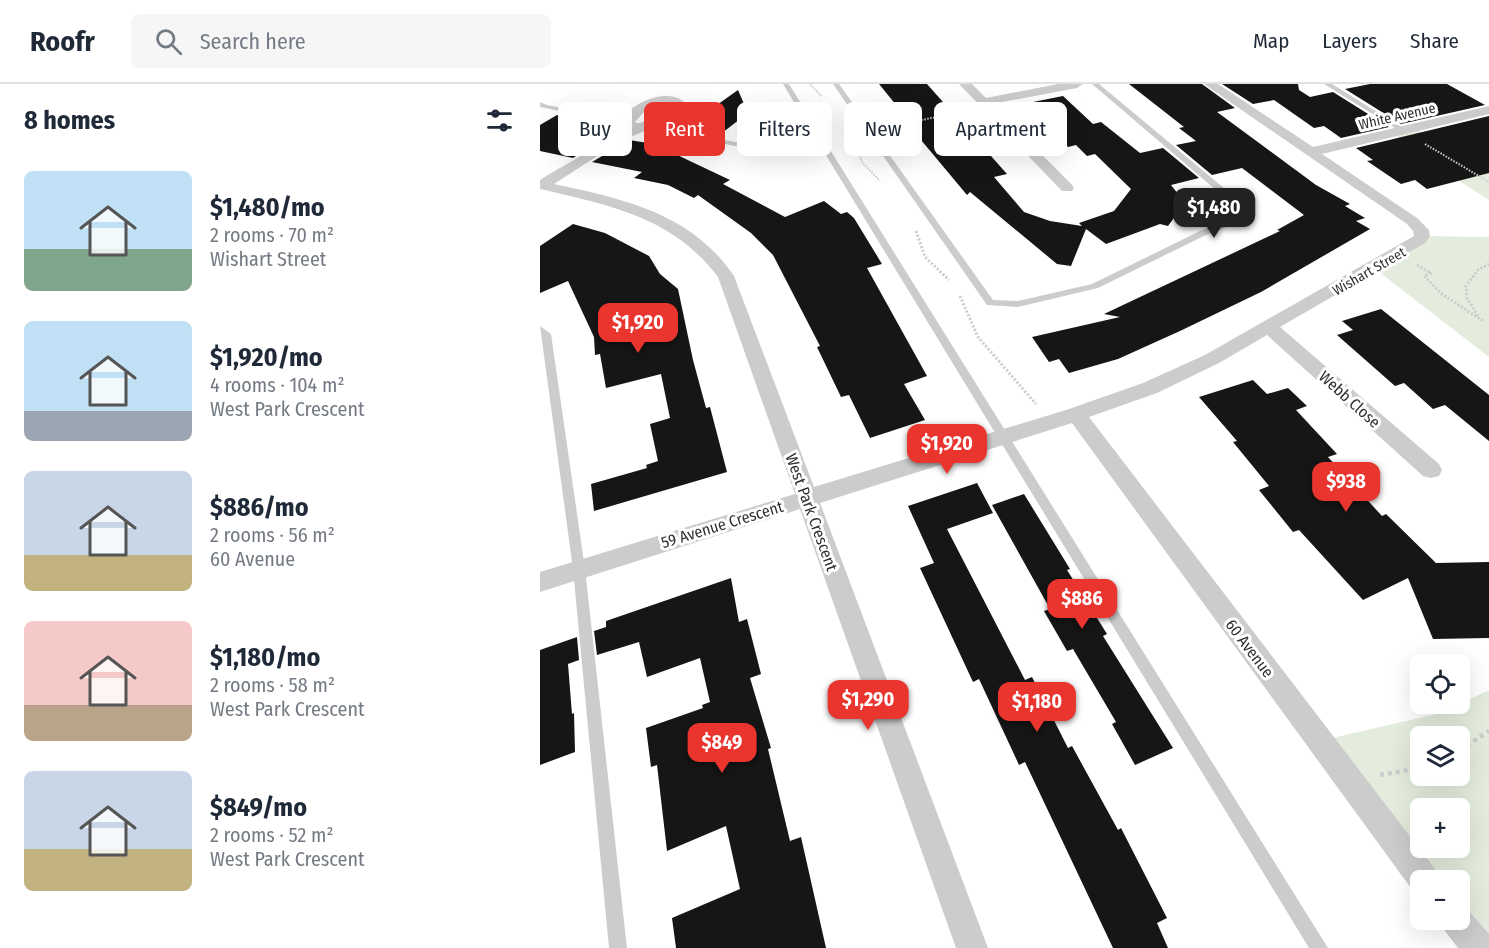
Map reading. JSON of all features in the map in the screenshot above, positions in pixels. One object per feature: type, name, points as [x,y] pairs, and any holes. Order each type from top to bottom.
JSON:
[{"type":"street","points":[[977,102],[970,88],[1013,84]]},
{"type":"street","points":[[997,102],[1077,84]]},
{"type":"street","name":"Wishart Street","points":[[1076,414],[1178,376],[1399,254],[1422,236],[1417,225],[1210,84]]},
{"type":"street","points":[[651,102],[670,100],[674,102]]},
{"type":"street","points":[[632,116],[644,105]]},
{"type":"street","name":"White Avenue","points":[[1311,152],[1489,110]]},
{"type":"street","points":[[541,185],[587,156]]},
{"type":"street","points":[[1033,156],[1067,188]]},
{"type":"street","name":"West Park Crescent","points":[[541,185],[611,201],[657,217],[693,241],[714,260],[726,276],[736,298],[972,948]]},
{"type":"street","name":"Webb Close","points":[[1269,327],[1431,470]]},
{"type":"street","name":"59 Avenue Crescent","points":[[540,582],[1076,414]]},
{"type":"street","name":"60 Avenue","points":[[1076,414],[1416,870]]},
{"type":"street","points":[[1464,930],[1479,948]]},
{"type":"lane","points":[[786,84],[797,102]]},
{"type":"lane","points":[[836,84],[849,102]]},
{"type":"lane","points":[[886,156],[990,303],[1018,304],[1095,286],[1203,233],[1226,225],[1242,212],[1233,200],[1095,84]]},
{"type":"lane","points":[[1327,84],[1402,130]]},
{"type":"lane","points":[[540,104],[558,109]]},
{"type":"lane","points":[[831,156],[1319,948]]},
{"type":"lane","points":[[540,329],[546,334],[579,569],[618,948]]},
{"type":"path","points":[[810,84],[824,99]]},
{"type":"path","points":[[1402,130],[1489,182]]},
{"type":"path","points":[[859,156],[884,184]]},
{"type":"path","points":[[912,222],[925,257],[954,284]]},
{"type":"path","points":[[1399,254],[1431,273],[1424,276],[1442,294],[1489,326]]},
{"type":"path","points":[[1483,321],[1470,304],[1466,286],[1478,270],[1489,264]]},
{"type":"path","points":[[959,293],[978,337],[1039,407]]},
{"type":"path","points":[[1470,743],[1489,731]]},
{"type":"path","points":[[1350,782],[1410,770]]},
{"type":"green space","points":[[1417,129],[1462,159],[1489,170],[1489,200],[1432,164],[1394,134]]},
{"type":"green space","points":[[1422,236],[1489,237],[1489,357],[1374,268]]},
{"type":"green space","points":[[1489,690],[1489,948],[1479,948],[1464,930],[1470,930],[1470,870],[1416,870],[1319,741],[1437,714],[1470,714],[1470,699]]},
{"type":"building","points":[[879,84],[927,84],[943,102],[934,102],[934,156],[922,141],[922,102],[894,102]]},
{"type":"building","points":[[1129,84],[1202,84],[1235,108],[1217,112],[1316,185],[1350,204],[1345,206],[1365,218],[1356,221],[1370,229],[1261,292],[1180,331],[1118,359],[1069,373],[1059,359],[1049,362],[1032,337],[1120,317],[1104,314],[1280,231],[1277,230],[1304,215],[1242,168],[1212,175],[1176,145],[1196,141],[1179,128],[1184,127]]},
{"type":"building","points":[[1222,84],[1298,84],[1299,90],[1310,97],[1333,92],[1389,127],[1341,138],[1324,126],[1314,128],[1274,100],[1253,104]]},
{"type":"building","points":[[1370,84],[1447,84],[1485,105],[1401,124],[1345,89]]},
{"type":"building","points":[[738,90],[743,102],[737,102],[737,121],[725,131],[725,102],[721,102]]},
{"type":"building","points":[[1063,96],[1093,124],[1101,122],[1140,153],[1163,148],[1199,178],[1171,185],[1185,203],[1168,226],[1160,224],[1106,244],[1086,229],[1071,266],[1057,264],[970,192],[967,195],[934,156],[991,156],[1007,174],[994,177],[1024,212],[1050,221],[1082,226],[1079,223],[1114,211],[1131,189],[1095,154],[1087,156],[1076,145],[1067,146],[1067,102],[1033,102]]},
{"type":"building","points":[[558,115],[558,155],[540,151],[540,125]]},
{"type":"building","points":[[1489,116],[1489,173],[1427,189],[1415,180],[1401,184],[1367,161],[1373,160],[1356,148]]},
{"type":"building","points":[[632,140],[644,142],[644,156],[679,156],[730,180],[723,184],[785,217],[824,201],[841,214],[847,212],[854,218],[882,264],[867,268],[927,376],[904,384],[925,420],[870,438],[849,395],[841,397],[817,347],[820,346],[773,255],[751,233],[698,195],[694,198],[668,185],[634,178],[642,172],[592,162],[602,156],[632,156]]},
{"type":"building","points":[[573,224],[605,233],[649,256],[660,274],[678,289],[693,360],[706,408],[710,407],[727,472],[594,511],[591,484],[647,468],[646,465],[658,461],[650,424],[670,418],[661,374],[606,388],[600,354],[595,355],[594,337],[568,281],[540,293],[540,246]]},
{"type":"building","points":[[1381,309],[1489,395],[1489,441],[1445,405],[1433,409],[1404,383],[1395,386],[1337,335],[1353,330],[1342,321]]},
{"type":"building","points":[[1253,380],[1267,394],[1288,388],[1307,406],[1296,410],[1337,454],[1328,457],[1382,516],[1386,514],[1436,563],[1489,562],[1489,638],[1433,639],[1408,578],[1363,600],[1299,530],[1293,532],[1259,490],[1269,486],[1233,442],[1237,441],[1199,397]]},
{"type":"building","points":[[977,483],[993,513],[947,529],[1025,680],[1032,677],[1068,748],[1072,746],[1118,830],[1121,828],[1167,918],[1157,923],[1168,948],[1113,948],[1025,762],[1019,765],[979,679],[973,682],[920,568],[934,563],[908,506]]},
{"type":"building","points":[[1024,494],[1107,634],[1103,636],[1173,748],[1135,765],[1112,724],[1116,722],[1073,649],[1067,651],[1044,611],[1050,609],[992,505]]},
{"type":"building","points":[[731,578],[739,622],[747,619],[761,674],[750,678],[771,748],[768,749],[790,841],[801,837],[826,948],[676,948],[672,918],[740,889],[726,826],[667,851],[657,765],[651,767],[646,728],[703,708],[702,705],[710,702],[700,658],[647,677],[639,642],[597,655],[594,631],[606,627],[606,621]]},
{"type":"building","points":[[577,637],[579,660],[568,664],[572,714],[574,713],[575,752],[540,765],[540,650]]}]
